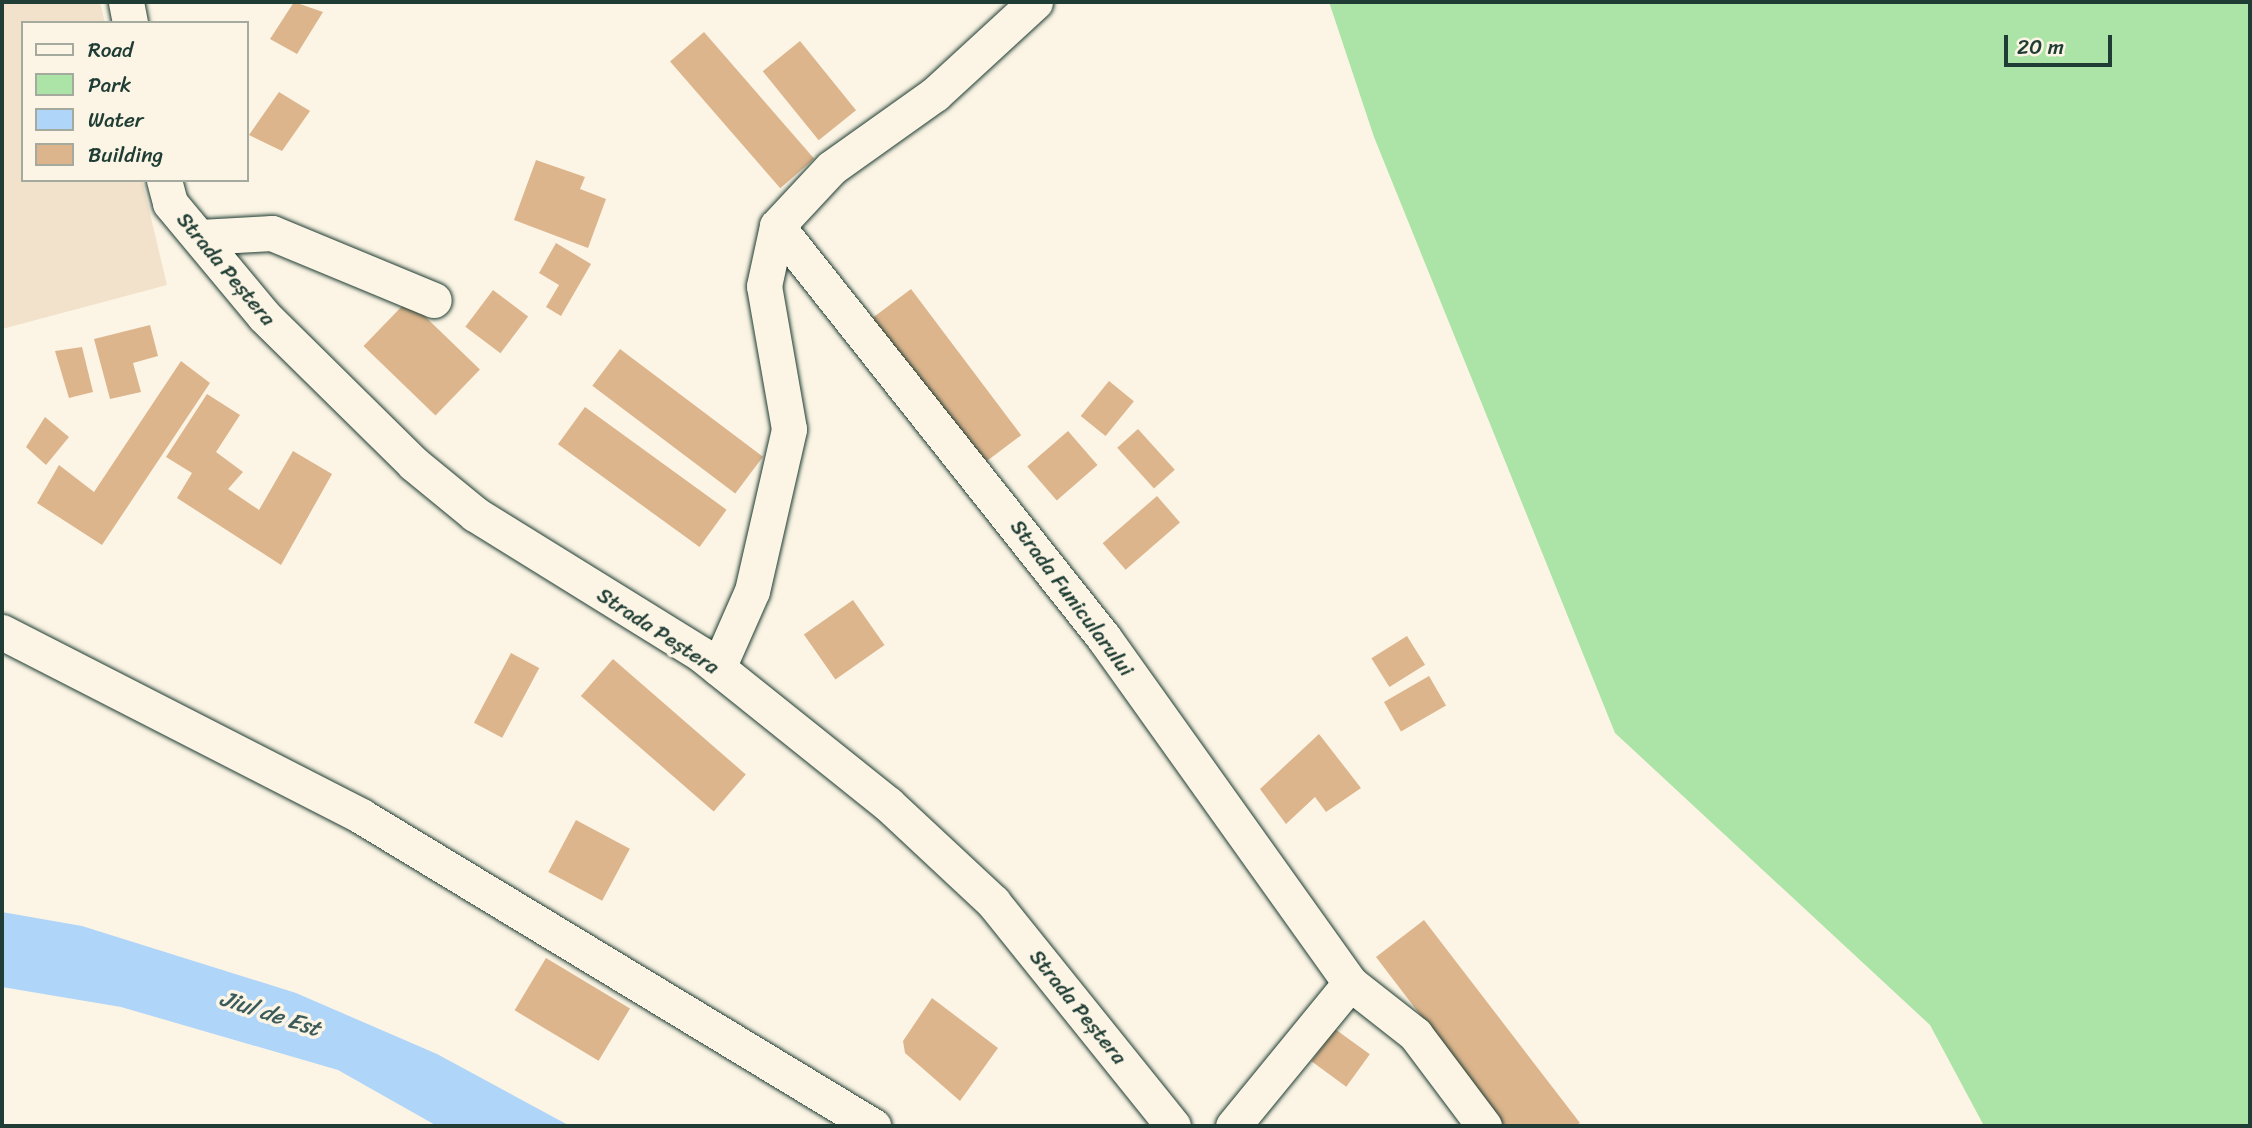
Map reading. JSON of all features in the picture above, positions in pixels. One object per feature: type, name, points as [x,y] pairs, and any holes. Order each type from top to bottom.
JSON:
[{"type":"street","points":[[126,2],[130,21]]},
{"type":"street","points":[[718,668],[755,579],[789,429],[764,286],[776,226],[831,168],[935,94],[1035,2]]},
{"type":"street","name":"Strada Peștera","points":[[165,182],[170,203],[338,394],[414,464],[475,514],[718,668],[878,796],[993,902],[1173,1126]]},
{"type":"street","name":"Strada Funicularului","points":[[776,226],[1104,638],[1350,983],[1415,1034],[1483,1126]]},
{"type":"street","points":[[200,237],[272,233],[434,300]]},
{"type":"street","points":[[2,632],[361,816],[873,1126]]},
{"type":"street","points":[[1233,1126],[1350,983]]},
{"type":"shaded area","points":[[2,2],[100,2],[105,21],[21,21],[21,182],[142,182],[167,285],[2,329]]},
{"type":"green space","points":[[1329,2],[2250,2],[2250,1126],[1984,1126],[1930,1025],[1615,733],[1374,137]]},
{"type":"water","name":"Jiul de Est","points":[[2,912],[82,926],[296,993],[437,1054],[570,1126],[437,1126],[338,1070],[121,1007],[2,987]]},
{"type":"building","points":[[294,2],[323,12],[297,54],[270,39]]},
{"type":"building","points":[[704,32],[814,159],[780,188],[670,62]]},
{"type":"building","points":[[800,41],[856,110],[819,140],[763,71]]},
{"type":"building","points":[[279,92],[310,111],[282,151],[249,135]]},
{"type":"building","points":[[536,160],[585,177],[580,189],[606,199],[588,248],[514,220]]},
{"type":"building","points":[[556,243],[591,264],[561,316],[546,307],[559,285],[539,273]]},
{"type":"building","points":[[911,289],[1021,435],[977,468],[867,322]]},
{"type":"building","points":[[493,290],[528,316],[500,353],[465,327]]},
{"type":"building","points":[[408,300],[480,369],[435,416],[364,346]]},
{"type":"building","points":[[150,325],[158,356],[133,363],[141,392],[110,399],[94,339]]},
{"type":"building","points":[[82,347],[93,392],[69,398],[55,351]]},
{"type":"building","points":[[620,349],[763,457],[735,493],[592,386]]},
{"type":"building","points":[[181,361],[210,383],[102,545],[37,503],[59,465],[94,492]]},
{"type":"building","points":[[1109,381],[1134,401],[1106,436],[1081,416]]},
{"type":"building","points":[[207,394],[240,415],[216,452],[243,472],[228,489],[259,510],[293,451],[332,474],[281,565],[177,498],[192,473],[166,457]]},
{"type":"building","points":[[585,407],[727,510],[700,547],[558,444]]},
{"type":"building","points":[[45,417],[69,437],[46,465],[26,447]]},
{"type":"building","points":[[1138,429],[1175,470],[1154,489],[1117,448]]},
{"type":"building","points":[[1068,431],[1098,465],[1057,500],[1027,466]]},
{"type":"building","points":[[1157,496],[1180,522],[1126,570],[1103,543]]},
{"type":"building","points":[[853,600],[885,645],[835,679],[804,634]]},
{"type":"building","points":[[1407,636],[1425,665],[1389,687],[1371,658]]},
{"type":"building","points":[[511,653],[539,668],[502,738],[474,723]]},
{"type":"building","points":[[613,659],[746,774],[714,811],[581,696]]},
{"type":"building","points":[[1429,676],[1446,705],[1401,731],[1384,702]]},
{"type":"building","points":[[1319,734],[1361,788],[1326,812],[1315,797],[1286,824],[1260,789]]},
{"type":"building","points":[[576,820],[630,849],[602,901],[548,872]]},
{"type":"building","points":[[1424,920],[1580,1123],[1575,1126],[1505,1126],[1376,957]]},
{"type":"building","points":[[546,958],[630,1008],[599,1061],[515,1010]]},
{"type":"building","points":[[932,998],[998,1048],[960,1101],[905,1053],[903,1041]]},
{"type":"building","points":[[1335,1029],[1370,1054],[1346,1087],[1311,1061]]}]
